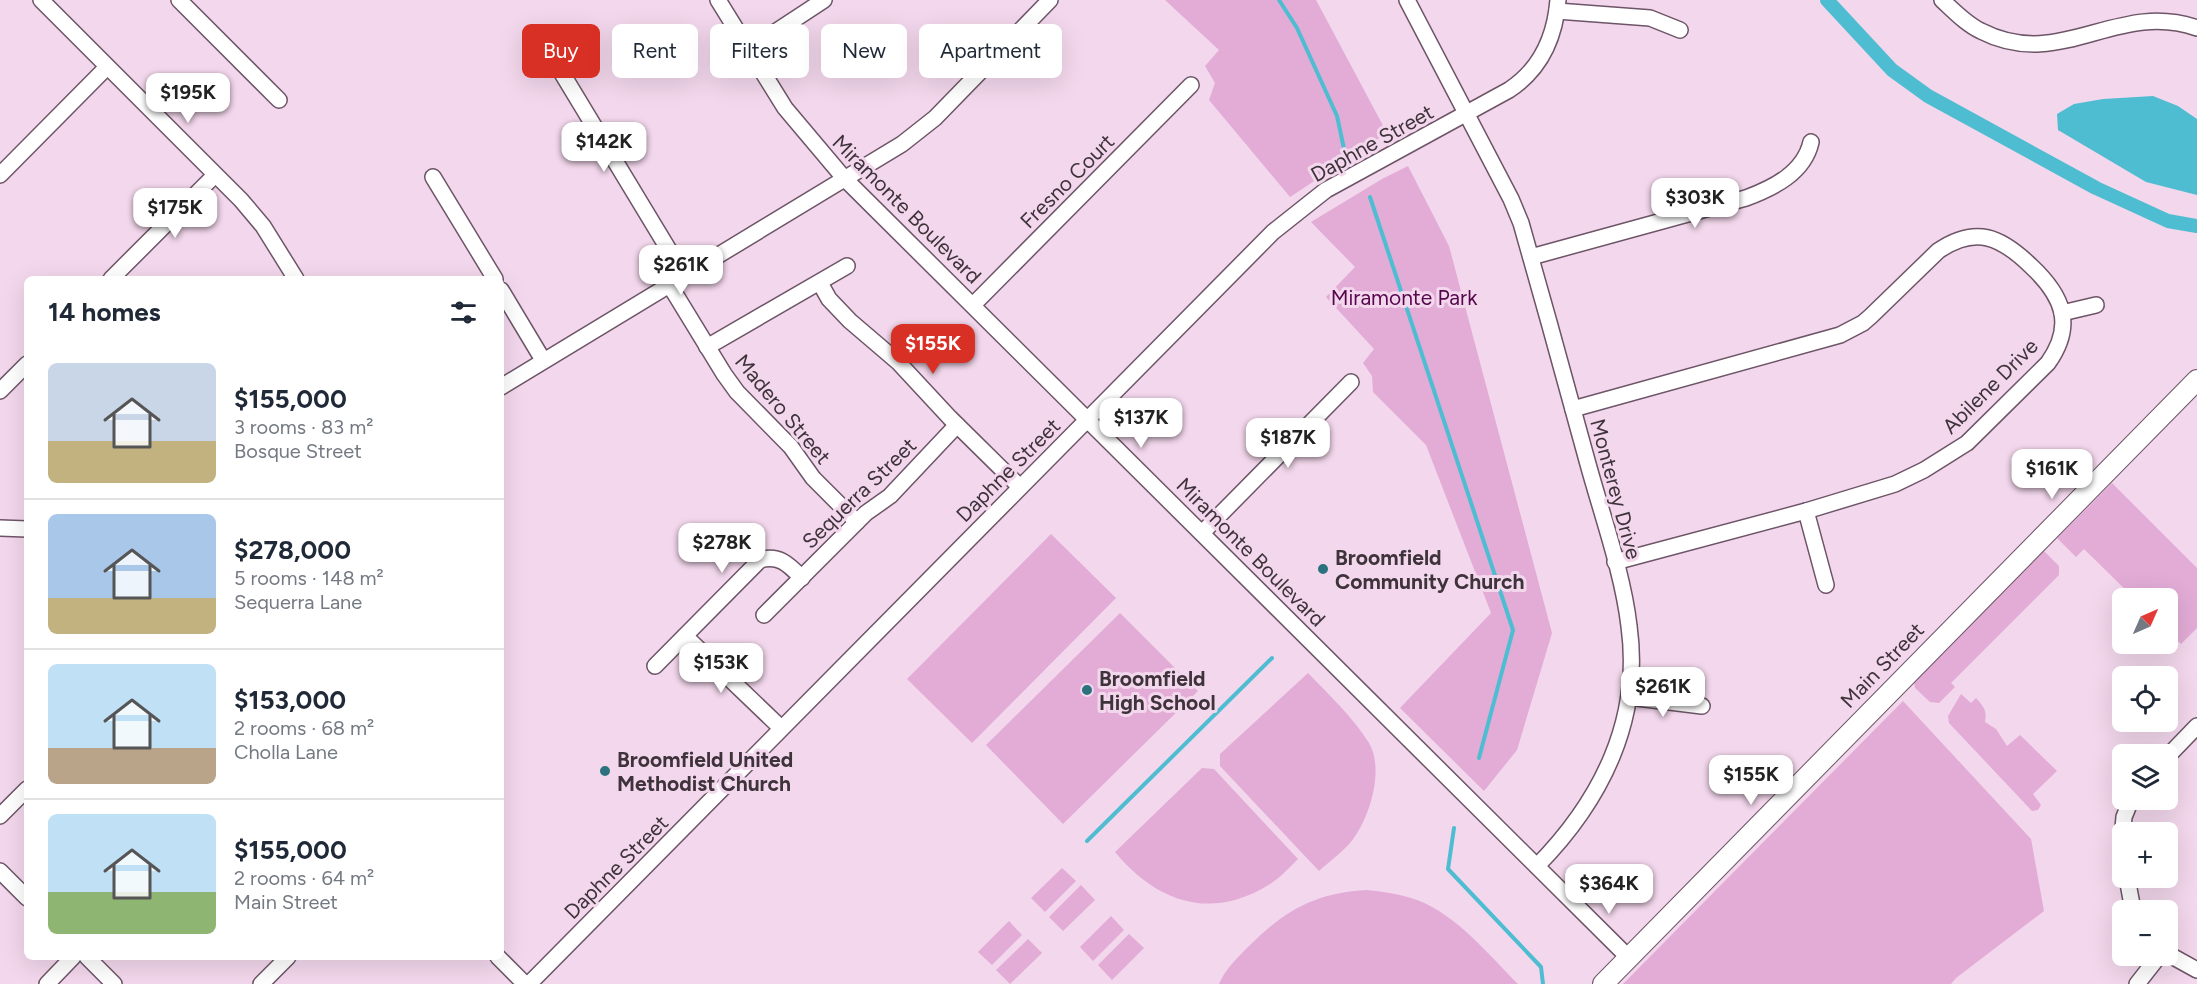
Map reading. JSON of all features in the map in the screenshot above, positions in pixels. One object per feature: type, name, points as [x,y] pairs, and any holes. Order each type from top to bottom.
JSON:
[{"type":"main road","name":"Main Street","points":[[1603,984],[2197,380]]},
{"type":"street","points":[[41,0],[259,221],[294,276]]},
{"type":"street","points":[[179,0],[279,100]]},
{"type":"street","name":"Miramonte Boulevard","points":[[718,0],[732,24]]},
{"type":"street","points":[[788,24],[824,0]]},
{"type":"street","points":[[504,385],[902,144],[934,118],[1050,0]]},
{"type":"street","name":"Monterey Drive","points":[[1407,0],[1511,199],[1521,223],[1573,409],[1629,625],[1632,651],[1629,697],[1624,727],[1616,752],[1601,783],[1570,829],[1537,866]]},
{"type":"street","points":[[1942,0],[1959,17],[1982,32],[1999,39],[2020,43],[2056,40],[2120,18],[2135,16],[2172,19],[2197,28]]},
{"type":"street","points":[[1558,6],[1650,18],[1680,30]]},
{"type":"street","name":"Daphne Street","points":[[527,984],[1273,232],[1295,213],[1351,175],[1467,114],[1518,84],[1534,68],[1551,38],[1558,6]]},
{"type":"street","points":[[0,176],[107,66]]},
{"type":"street","points":[[565,78],[684,275]]},
{"type":"street","name":"Miramonte Boulevard","points":[[766,78],[785,108],[844,178],[1629,958]]},
{"type":"street","name":"Fresno Court","points":[[973,305],[1191,85]]},
{"type":"street","points":[[1531,257],[1746,198],[1767,190],[1784,180],[1806,158],[1811,142]]},
{"type":"street","points":[[114,276],[215,175]]},
{"type":"street","points":[[433,177],[493,276]]},
{"type":"street","name":"Abilene Drive","points":[[1573,409],[1840,335],[1863,323],[1938,251],[1950,242],[1962,238],[1979,236],[1994,239],[2009,246],[2053,288],[2058,298],[2063,329],[2060,343],[2048,363],[1967,443],[1924,470],[1895,484],[1806,511],[1614,562]]},
{"type":"street","points":[[707,347],[847,266]]},
{"type":"street","points":[[820,283],[829,299],[850,321],[898,362],[1020,487]]},
{"type":"street","name":"Madero Street","points":[[669,284],[737,392],[791,447],[813,478],[857,522]]},
{"type":"street","points":[[504,295],[543,360]]},
{"type":"street","points":[[2062,313],[2096,305]]},
{"type":"street","points":[[0,391],[24,366]]},
{"type":"street","points":[[1202,533],[1351,382]]},
{"type":"street","name":"Sequerra Street","points":[[764,615],[857,522],[890,496],[957,425]]},
{"type":"street","points":[[1806,511],[1826,585]]},
{"type":"street","points":[[0,528],[24,529]]},
{"type":"street","points":[[655,666],[760,560],[768,557],[784,561],[801,578]]},
{"type":"street","points":[[685,636],[782,728]]},
{"type":"street","points":[[1629,697],[1702,706]]},
{"type":"street","points":[[2178,746],[2197,726]]},
{"type":"street","points":[[0,816],[24,792]]},
{"type":"street","points":[[0,871],[24,895]]},
{"type":"street","points":[[47,984],[70,960]]},
{"type":"street","points":[[90,960],[114,984]]},
{"type":"street","points":[[261,984],[285,960]]},
{"type":"street","points":[[501,960],[527,984]]},
{"type":"street","points":[[2178,960],[2197,970]]},
{"type":"street","points":[[2137,984],[2151,966]]},
{"type":"green space","points":[[1165,0],[1316,0],[1387,133],[1290,197],[1209,100],[1215,83],[1205,66],[1219,50]]},
{"type":"green space","name":"Miramonte Park","points":[[1408,166],[1449,246],[1552,633],[1517,750],[1484,791],[1400,708],[1491,613],[1426,445],[1373,392],[1372,376],[1363,363],[1374,349],[1326,297],[1355,267],[1311,222]]},
{"type":"green space","points":[[2112,483],[2197,568],[2197,628],[2181,644],[2178,641],[2178,588],[2124,588],[2084,549],[2076,557],[2057,538]]},
{"type":"green space","points":[[1051,534],[1116,598],[972,743],[907,679]]},
{"type":"green space","points":[[2044,551],[2059,566],[2059,575],[1951,683],[1955,687],[1939,703],[1930,702],[1915,688],[1914,682]]},
{"type":"green space","points":[[1120,613],[1198,691],[1063,824],[986,745]]},
{"type":"green space","points":[[1308,673],[1363,733],[1374,754],[1375,767],[1373,795],[1363,822],[1350,843],[1319,871],[1220,766],[1220,754]]},
{"type":"green space","points":[[1961,694],[1971,703],[1976,698],[1979,701],[1986,714],[1985,722],[1996,729],[2007,746],[2020,735],[2057,771],[2033,794],[2041,805],[2038,810],[2032,811],[1949,723],[1948,716]]},
{"type":"green space","points":[[1903,701],[2031,839],[2044,911],[1951,984],[1623,984]]},
{"type":"green space","points":[[1202,768],[1214,769],[1298,859],[1270,884],[1227,902],[1207,904],[1186,901],[1167,894],[1131,870],[1115,852]]},
{"type":"green space","points":[[1062,868],[1076,881],[1045,912],[1031,898]]},
{"type":"green space","points":[[1081,885],[1095,900],[1063,931],[1049,917]]},
{"type":"green space","points":[[1367,890],[1411,898],[1446,915],[1472,937],[1518,984],[1219,984],[1242,953],[1290,912],[1317,899]]},
{"type":"green space","points":[[1111,916],[1124,930],[1093,961],[1080,947]]},
{"type":"green space","points":[[1009,921],[1022,935],[992,965],[978,952]]},
{"type":"green space","points":[[1129,934],[1144,948],[1112,980],[1098,965]]},
{"type":"green space","points":[[1028,939],[1042,953],[1010,984],[996,970]]},
{"type":"water","points":[[2153,96],[2178,106],[2197,119],[2197,195],[2146,182],[2058,130],[2057,114],[2074,104],[2103,99]]},
{"type":"waterway","points":[[1279,0],[1297,28],[1337,116],[1346,158]]},
{"type":"waterway","points":[[1827,0],[1892,70],[1928,96],[2096,188],[2168,221],[2197,226]]},
{"type":"waterway","points":[[1370,197],[1513,630],[1479,758]]},
{"type":"waterway","points":[[1087,841],[1272,658]]},
{"type":"waterway","points":[[1454,828],[1448,869],[1541,967],[1543,984]]},
{"type":"place","name":"Broomfield Community Church","points":[[1323,569]]},
{"type":"place","name":"Broomfield High School","points":[[1087,690]]},
{"type":"place","name":"Broomfield United Methodist Church","points":[[605,771]]}]
